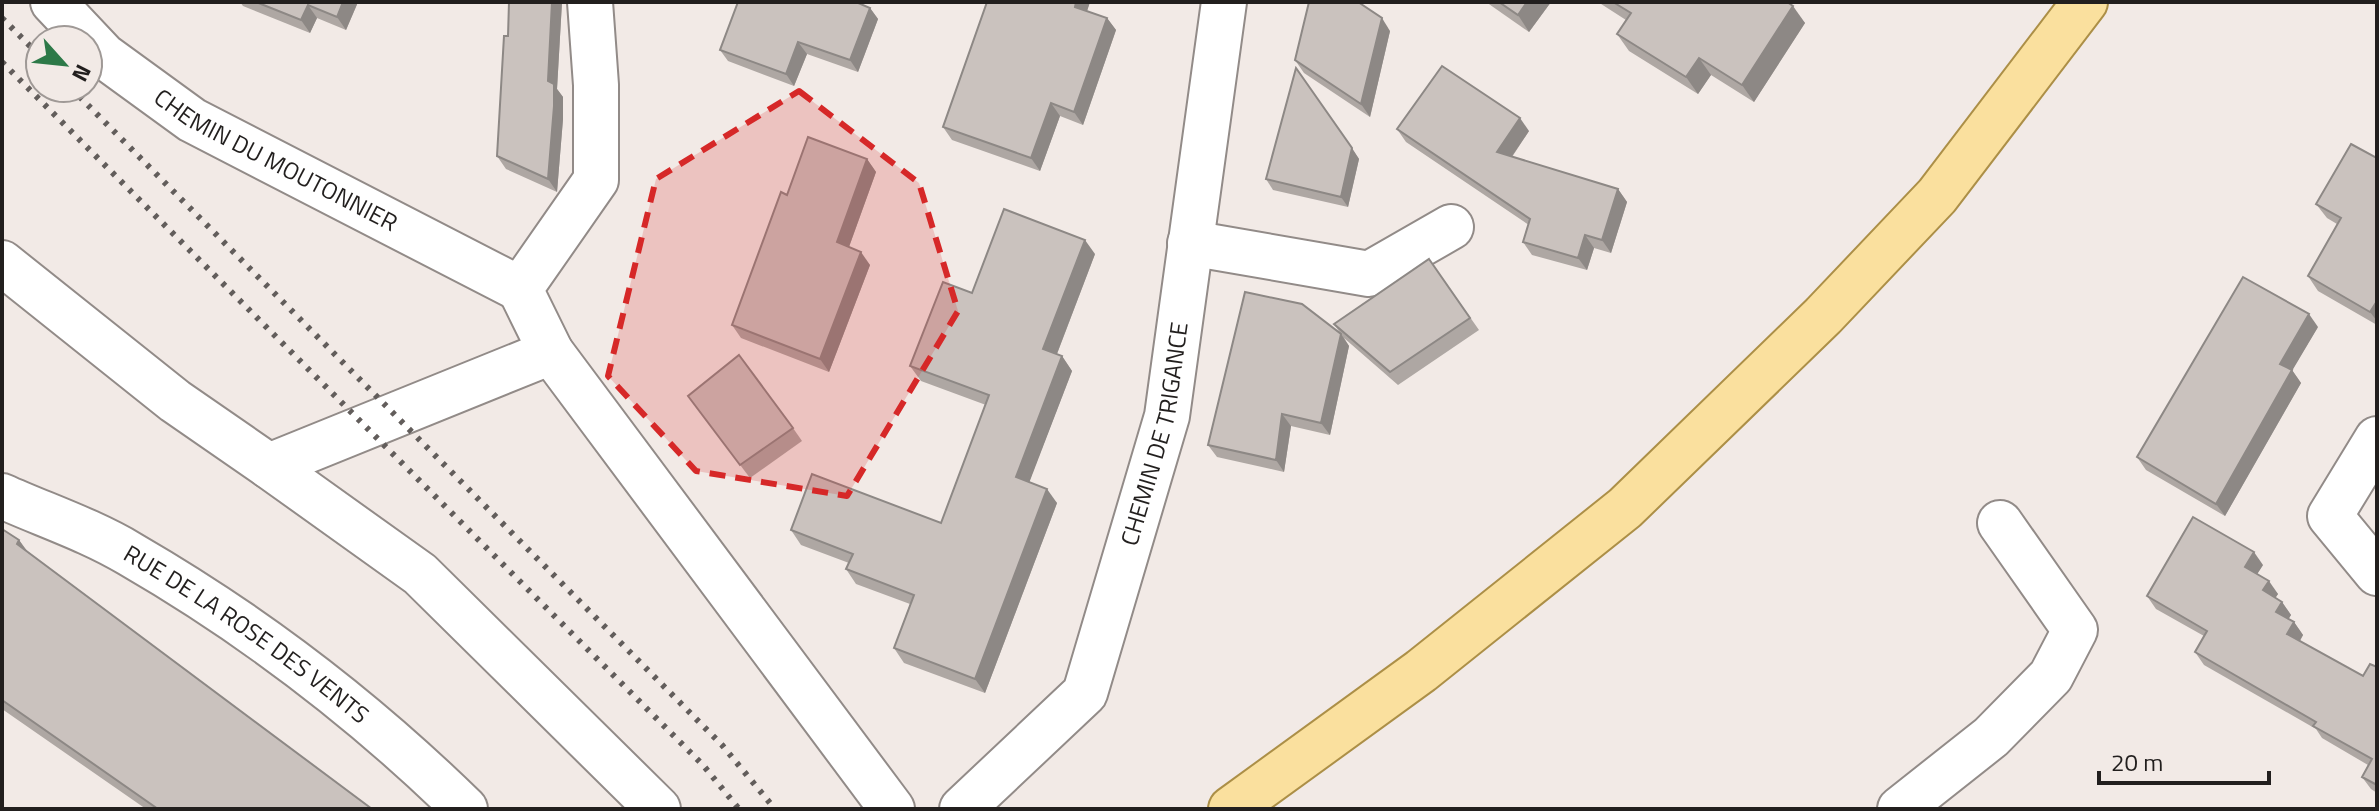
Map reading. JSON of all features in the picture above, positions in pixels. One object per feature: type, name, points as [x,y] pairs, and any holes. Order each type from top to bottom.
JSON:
[{"type":"main road","points":[[1231,809],[1421,671],[1625,508],[1823,316],[1937,196],[2085,2]]},
{"type":"street","name":"CHEMIN DU MOUTONNIER","points":[[53,2],[104,56],[192,120],[520,289]]},
{"type":"street","points":[[590,2],[596,85],[596,180],[520,289],[551,352],[892,809]]},
{"type":"street","name":"CHEMIN DE TRIGANCE","points":[[962,809],[1085,693],[1167,416],[1224,2]]},
{"type":"street","points":[[1190,243],[1369,274],[1451,227]]},
{"type":"street","points":[[2,263],[175,401],[420,574],[658,809]]},
{"type":"street","points":[[269,466],[551,352]]},
{"type":"street","points":[[2377,439],[2330,516],[2377,573]]},
{"type":"street","name":"RUE DE LA ROSE DES VENTS","points":[[2,496],[128,552],[232,620],[364,716],[465,809]]},
{"type":"street","points":[[1900,809],[1991,737],[2051,676],[2075,630],[2000,523]]},
{"type":"highlighted area","points":[[799,91],[919,183],[958,311],[847,496],[696,471],[608,376],[656,179]]},
{"type":"building","points":[[256,2],[343,2],[337,17],[308,5],[301,20]]},
{"type":"building","points":[[509,2],[552,2],[548,81],[554,84],[554,106],[548,179],[497,156]]},
{"type":"building","points":[[738,2],[856,2],[870,8],[850,60],[798,42],[786,74],[720,50]]},
{"type":"building","points":[[987,2],[1076,2],[1075,7],[1107,18],[1074,112],[1051,103],[1031,158],[943,127]]},
{"type":"building","points":[[1309,2],[1358,2],[1382,18],[1361,104],[1295,60]]},
{"type":"building","points":[[1499,2],[1527,2],[1518,15]]},
{"type":"building","points":[[1613,2],[1787,2],[1793,6],[1742,85],[1699,58],[1686,77],[1617,34],[1631,13]]},
{"type":"building","points":[[1442,66],[1520,118],[1497,152],[1618,189],[1602,240],[1585,235],[1578,258],[1523,242],[1530,219],[1397,129]]},
{"type":"building","points":[[1296,68],[1352,148],[1341,197],[1266,179]]},
{"type":"building","points":[[808,137],[867,159],[837,242],[861,252],[820,359],[732,325],[781,192],[787,195]]},
{"type":"building","points":[[2351,144],[2377,158],[2377,301],[2370,312],[2308,276],[2341,218],[2316,204]]},
{"type":"building","points":[[1004,209],[1085,240],[1043,349],[1062,356],[1016,477],[1047,489],[975,679],[894,648],[914,595],[846,569],[853,554],[791,530],[812,474],[941,523],[989,395],[910,366],[943,282],[972,293]]},
{"type":"building","points":[[1429,259],[1470,318],[1390,372],[1334,324]]},
{"type":"building","points":[[2243,277],[2309,314],[2280,364],[2292,370],[2216,504],[2137,457]]},
{"type":"building","points":[[1245,292],[1302,304],[1341,334],[1321,423],[1282,414],[1276,460],[1208,445]]},
{"type":"building","points":[[739,355],[793,428],[740,465],[688,396]]},
{"type":"building","points":[[2193,517],[2254,552],[2245,567],[2269,581],[2263,590],[2282,602],[2276,612],[2294,622],[2287,634],[2363,676],[2370,664],[2377,667],[2377,785],[2362,777],[2372,759],[2313,726],[2316,722],[2195,652],[2207,631],[2147,596]]},
{"type":"building","points":[[2,529],[19,540],[17,544],[372,809],[158,809],[2,700]]},
{"type":"railway","points":[[2,18],[24,40]]},
{"type":"railway","points":[[2,62],[703,765],[739,809]]},
{"type":"railway","points":[[87,104],[722,745],[775,809]]}]
